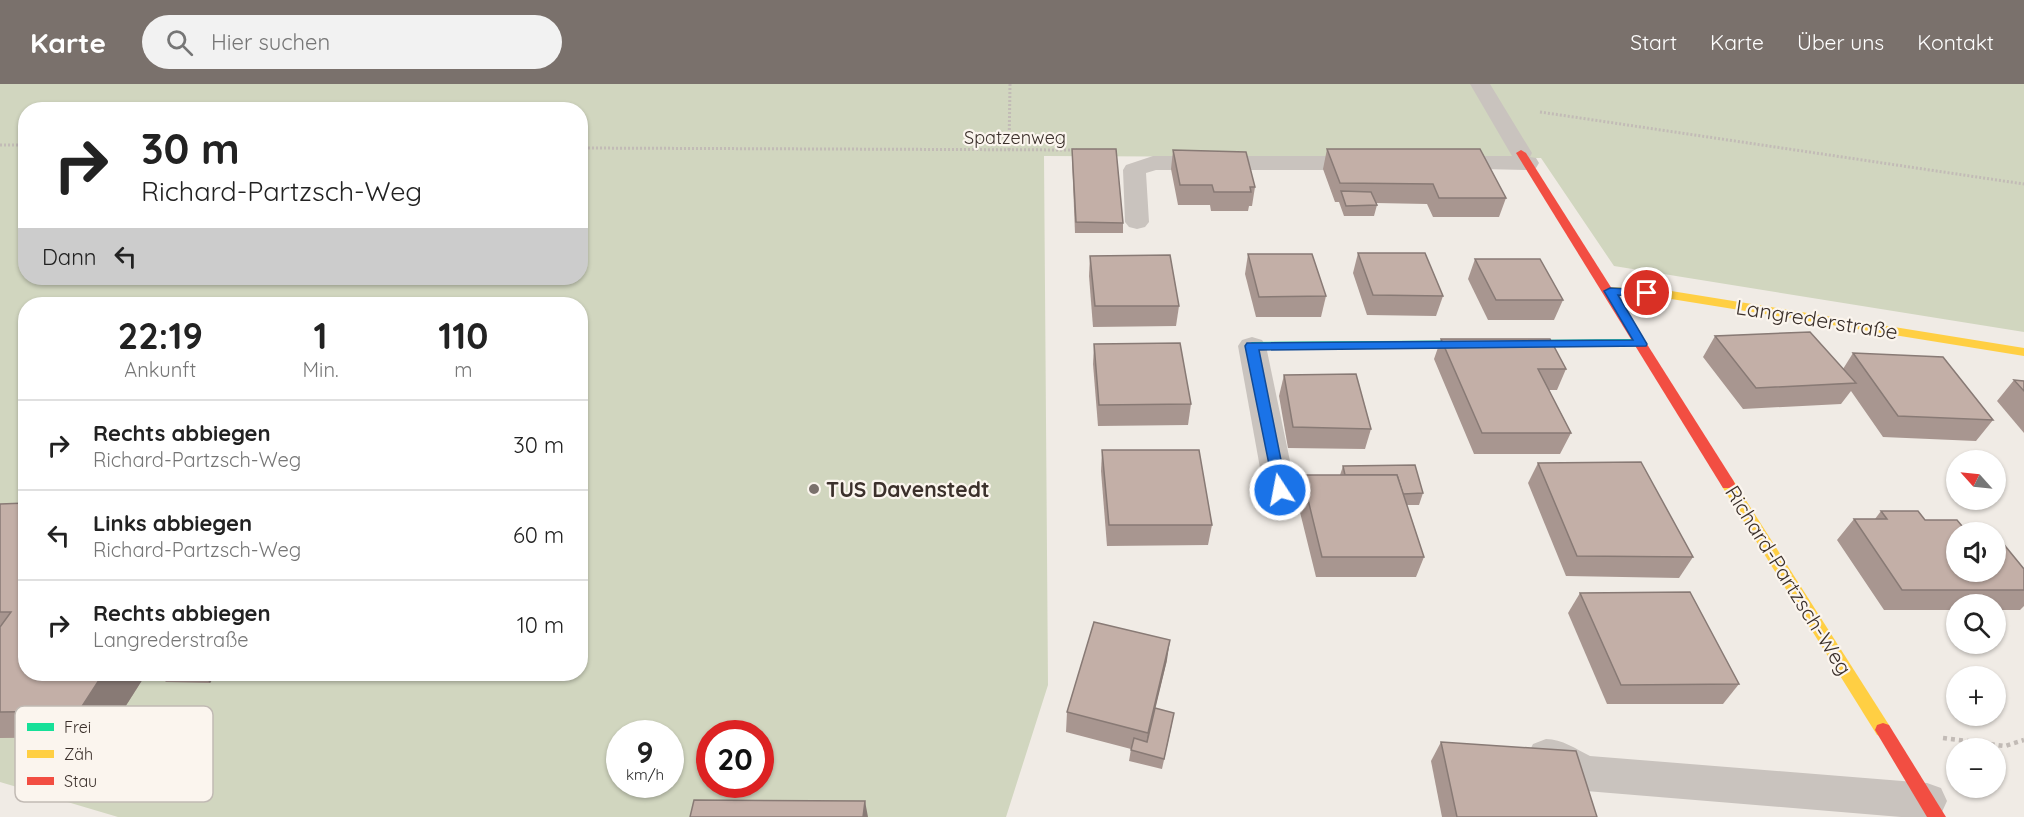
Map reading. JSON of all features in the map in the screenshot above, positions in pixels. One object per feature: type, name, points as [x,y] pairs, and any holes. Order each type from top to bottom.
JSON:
[{"type":"street","name":"Richard-Partzsch-Weg","points":[[1525,158],[1932,809]]},
{"type":"street","name":"Langrederstraße","points":[[1610,291],[1665,294],[2024,352]]},
{"type":"street","points":[[1252,346],[1641,344]]},
{"type":"lane","name":"Richard-Partzsch-Weg","points":[[1480,84],[1525,158]]},
{"type":"lane","points":[[1423,163],[1525,158]]},
{"type":"lane","points":[[1137,222],[1134,170],[1153,163],[1388,163]]},
{"type":"lane","points":[[1252,346],[1280,490]]},
{"type":"lane","points":[[1527,768],[1524,757],[1554,756],[1586,773],[1932,809]]},
{"type":"path","points":[[1009,150],[1010,84]]},
{"type":"path","points":[[1494,108],[1526,110],[2024,184]]},
{"type":"path","points":[[0,145],[18,146]]},
{"type":"path","name":"Spatzenweg","points":[[588,148],[1080,150]]},
{"type":"path","points":[[1882,729],[2005,746],[2024,740]]},
{"type":"green space","name":"TUS Davenstedt","points":[[0,84],[2024,84],[2024,332],[1614,266],[1541,158],[1044,156],[1048,685],[1006,817],[118,817],[67,802],[213,802],[213,706],[15,706],[15,786],[0,782]]},
{"type":"building","points":[[1072,149],[1116,149],[1123,223],[1076,222]]},
{"type":"building","points":[[1327,149],[1480,149],[1506,198],[1439,198],[1433,184],[1340,183]]},
{"type":"building","points":[[1173,150],[1246,152],[1255,187],[1250,187],[1251,192],[1214,192],[1212,185],[1180,185]]},
{"type":"building","points":[[1341,191],[1371,192],[1377,205],[1346,206]]},
{"type":"building","points":[[1358,253],[1425,253],[1443,296],[1373,295]]},
{"type":"building","points":[[1248,254],[1312,254],[1326,296],[1259,297]]},
{"type":"building","points":[[1170,255],[1179,306],[1095,306],[1090,256]]},
{"type":"building","points":[[1475,259],[1540,259],[1563,300],[1496,300]]},
{"type":"building","points":[[1810,332],[1856,383],[1756,388],[1715,336]]},
{"type":"building","points":[[1441,339],[1550,339],[1566,369],[1538,369],[1571,433],[1482,433]]},
{"type":"building","points":[[1180,343],[1191,404],[1099,405],[1094,344]]},
{"type":"building","points":[[1853,353],[1943,357],[1993,420],[1898,416]]},
{"type":"building","points":[[1356,374],[1371,429],[1293,427],[1284,375]]},
{"type":"building","points":[[2014,380],[2024,381],[2024,391]]},
{"type":"building","points":[[1102,450],[1199,450],[1212,525],[1109,525]]},
{"type":"building","points":[[1641,462],[1693,557],[1577,556],[1538,463]]},
{"type":"building","points":[[1415,465],[1423,493],[1403,494],[1397,475],[1345,475],[1343,466]]},
{"type":"building","points":[[1302,475],[1397,475],[1424,557],[1322,557]]},
{"type":"building","points":[[18,503],[18,681],[98,681],[82,706],[15,706],[15,712],[0,712],[0,627],[11,612],[0,612],[0,504]]},
{"type":"building","points":[[1881,511],[1918,511],[1925,520],[1957,520],[1959,522],[1946,522],[1946,582],[2006,582],[2006,547],[2024,569],[2024,590],[1902,590],[1854,519],[1887,519]]},
{"type":"building","points":[[1690,592],[1739,684],[1621,685],[1580,593]]},
{"type":"building","points":[[1094,622],[1170,640],[1148,733],[1067,712]]},
{"type":"building","points":[[1155,708],[1174,713],[1164,759],[1131,750],[1134,738],[1147,742]]},
{"type":"building","points":[[1441,742],[1576,751],[1597,817],[1457,817]]},
{"type":"building","points":[[694,800],[865,801],[863,817],[690,817]]},
{"type":"traffic: fast","points":[[1252,346],[1641,343]]},
{"type":"traffic: slow","points":[[1610,291],[1665,294],[2024,352]]},
{"type":"traffic: slow","points":[[1728,484],[1883,730]]},
{"type":"traffic: jam","points":[[1521,153],[1728,484]]},
{"type":"traffic: jam","points":[[1883,730],[1937,817]]},
{"type":"place","name":"TUS Davenstedt","points":[[814,489]]},
{"type":"route","points":[[1280,490],[1252,346],[1641,344],[1610,291],[1647,293]]}]
